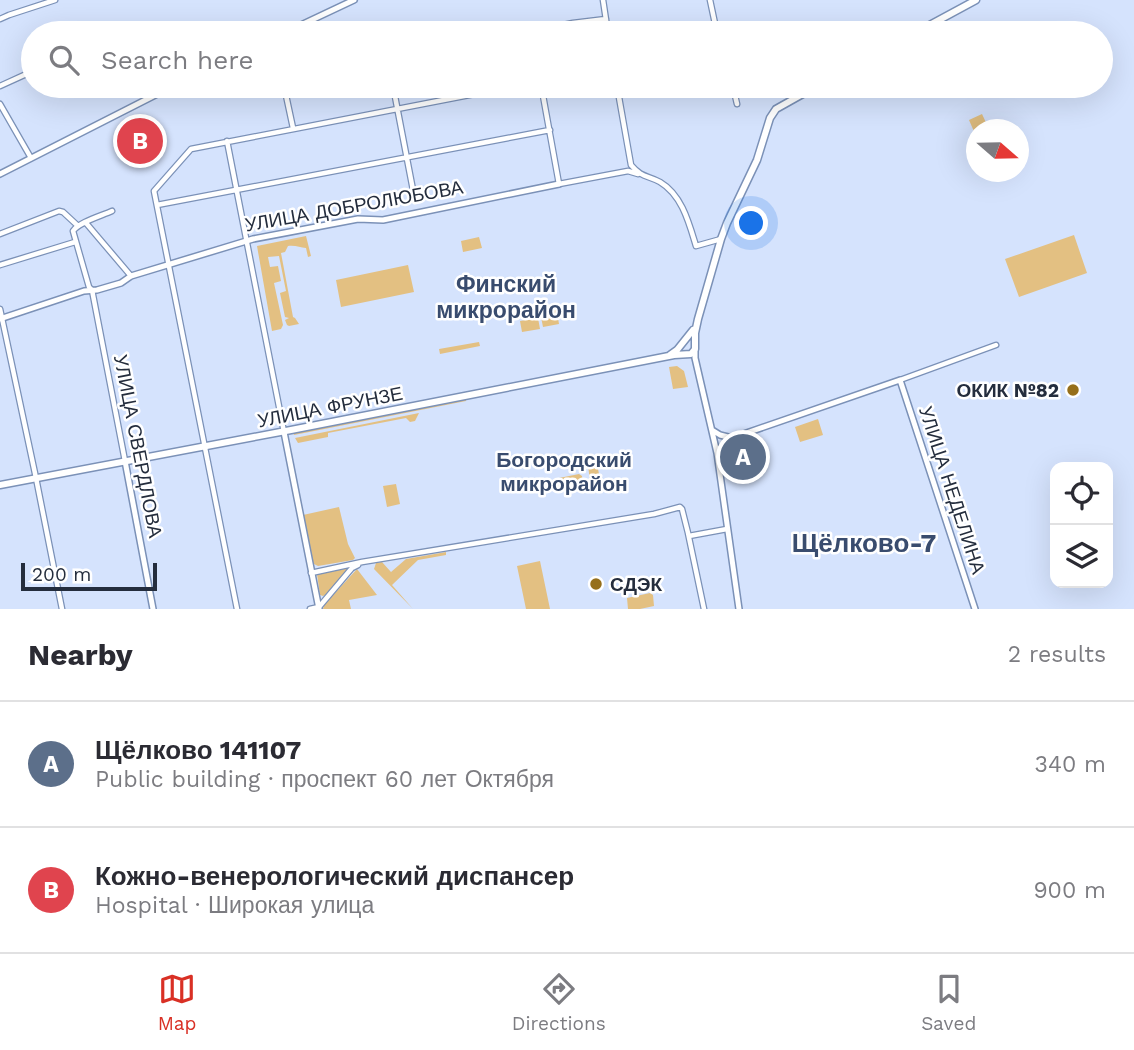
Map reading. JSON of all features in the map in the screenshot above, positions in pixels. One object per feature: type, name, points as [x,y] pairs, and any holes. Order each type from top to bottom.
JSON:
[{"type":"main road","points":[[937,21],[976,0]]},
{"type":"main road","points":[[680,347],[680,351],[686,355],[691,354],[721,239],[757,160],[770,118],[776,109],[796,98]]},
{"type":"main road","points":[[666,357],[680,347],[691,334],[698,319]]},
{"type":"main road","points":[[685,340],[689,340],[694,347]]},
{"type":"main road","name":"УЛИЦА ФРУНЗЕ","points":[[0,485],[686,355]]},
{"type":"street","points":[[0,19],[55,0]]},
{"type":"street","points":[[309,21],[354,0]]},
{"type":"street","points":[[590,21],[606,19],[603,0]]},
{"type":"street","points":[[710,0],[714,21]]},
{"type":"street","points":[[0,86],[21,76]]},
{"type":"street","points":[[0,174],[149,98]]},
{"type":"street","points":[[286,98],[293,128]]},
{"type":"street","points":[[395,98],[413,190]]},
{"type":"street","points":[[237,609],[154,191],[191,149],[451,98]]},
{"type":"street","points":[[544,98],[559,184]]},
{"type":"street","points":[[619,98],[631,165],[639,174],[668,187],[686,215],[696,246],[721,239]]},
{"type":"street","points":[[736,98],[737,104]]},
{"type":"street","points":[[0,104],[31,158]]},
{"type":"street","points":[[157,205],[550,130]]},
{"type":"street","points":[[228,141],[319,608]]},
{"type":"street","name":"УЛИЦА ДОБРОЛЮБОВА","points":[[2,318],[121,283],[131,276],[169,263],[247,240],[358,219],[383,220],[628,172],[639,174]]},
{"type":"street","points":[[0,234],[59,211],[77,225],[112,211]]},
{"type":"street","points":[[86,223],[131,276]]},
{"type":"street","name":"УЛИЦА СВЕРДЛОВА","points":[[77,225],[73,231],[75,242],[89,288],[92,290],[153,609]]},
{"type":"street","points":[[0,265],[75,242]]},
{"type":"street","points":[[0,309],[62,609]]},
{"type":"street","points":[[712,430],[732,438],[996,345]]},
{"type":"street","points":[[694,347],[718,461],[737,609]]},
{"type":"street","points":[[686,355],[696,363]]},
{"type":"street","name":"УЛИЦА НЕДЕЛИНА","points":[[900,380],[975,609]]},
{"type":"street","points":[[311,573],[362,562],[654,514],[680,507],[689,536],[704,609]]},
{"type":"street","points":[[689,536],[727,529]]},
{"type":"street","points":[[310,609],[319,608],[352,568],[362,562]]},
{"type":"shaded area","points":[[982,114],[984,119],[971,119]]},
{"type":"shaded area","points":[[1074,235],[1087,273],[1019,297],[1005,259]]},
{"type":"shaded area","points":[[306,236],[311,256],[308,257],[306,248],[293,246],[288,246],[285,252],[281,253],[293,317],[299,324],[287,325],[285,320],[289,318],[285,317],[280,293],[286,291],[279,256],[268,257],[270,267],[278,266],[281,281],[274,283],[283,325],[281,329],[272,331],[257,246]]},
{"type":"shaded area","points":[[479,237],[482,248],[463,252],[461,241]]},
{"type":"shaded area","points":[[408,265],[414,292],[341,307],[336,280]]},
{"type":"shaded area","points":[[563,308],[565,317],[558,318],[559,324],[543,327],[540,312]]},
{"type":"shaded area","points":[[538,318],[540,329],[522,332],[520,321]]},
{"type":"shaded area","points":[[479,342],[480,346],[440,354],[439,349]]},
{"type":"shaded area","points":[[677,366],[684,371],[688,387],[673,389],[669,367]]},
{"type":"shaded area","points":[[466,399],[294,435],[293,432]]},
{"type":"shaded area","points":[[419,413],[415,421],[410,422],[406,418],[328,433],[328,437],[298,443],[295,438]]},
{"type":"shaded area","points":[[818,419],[823,435],[800,442],[795,427]]},
{"type":"shaded area","points":[[597,464],[600,479],[595,487],[591,487],[588,466]]},
{"type":"shaded area","points":[[579,474],[582,476],[582,487],[556,491],[554,479]]},
{"type":"shaded area","points":[[396,484],[400,504],[387,507],[383,486]]},
{"type":"shaded area","points":[[339,507],[348,544],[355,558],[318,566],[312,561],[303,515]]},
{"type":"shaded area","points":[[446,552],[446,555],[418,560],[392,585],[413,609],[374,569],[376,563],[382,562],[391,572],[406,559]]},
{"type":"shaded area","points":[[540,561],[550,609],[526,609],[517,566]]},
{"type":"shaded area","points":[[349,568],[325,595],[320,595],[317,574]]},
{"type":"shaded area","points":[[357,569],[377,595],[349,600],[351,609],[323,609],[324,605]]},
{"type":"shaded area","points":[[650,593],[653,595],[654,606],[628,609],[627,598]]},
{"type":"place","name":"Кожно-венерологический диспансер","points":[[140,141]]},
{"type":"place","name":"ОКИК №82","points":[[1073,390]]},
{"type":"place","name":"Щёлково 141107","points":[[743,457]]},
{"type":"place","name":"СДЭК","points":[[596,584]]},
{"type":"district","name":"Финский микрорайон","points":[[506,297]]},
{"type":"district","name":"Богородский микрорайон","points":[[564,471]]},
{"type":"district","name":"Щёлково-7","points":[[864,543]]}]
